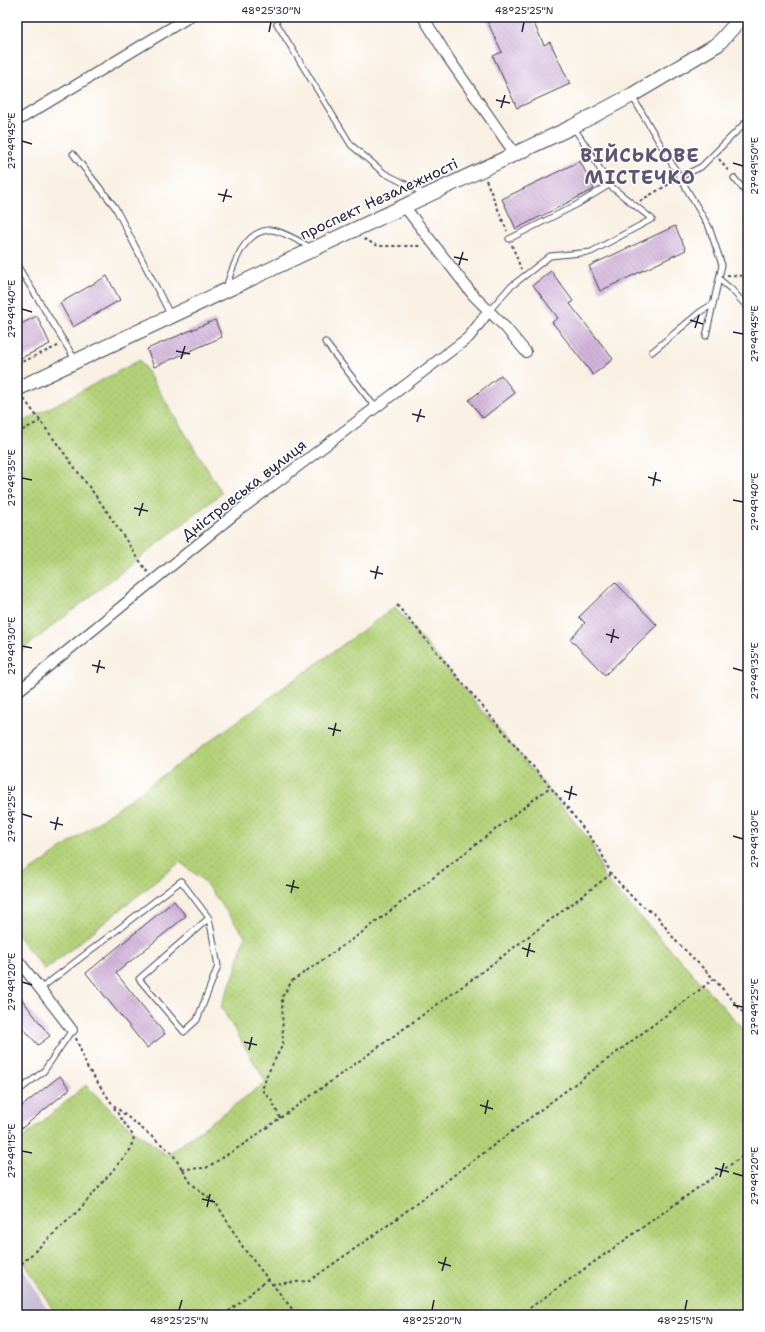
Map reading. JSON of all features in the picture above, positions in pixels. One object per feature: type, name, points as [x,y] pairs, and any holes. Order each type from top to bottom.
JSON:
[{"type":"main road","name":"проспект Незалежності","points":[[20,393],[76,361],[515,154],[632,95],[718,44],[742,17]]},
{"type":"street","points":[[17,121],[189,17]]},
{"type":"street","points":[[423,17],[449,59],[515,154]]},
{"type":"street","points":[[404,206],[472,295],[506,328],[526,352]]},
{"type":"street","name":"Дністровська вулиця","points":[[17,692],[236,513],[469,337],[488,312]]},
{"type":"street","points":[[17,959],[72,1030]]},
{"type":"lane","points":[[277,24],[351,145],[384,173],[427,196]]},
{"type":"lane","points":[[632,95],[709,227],[722,266],[706,336]]},
{"type":"lane","points":[[680,177],[701,167],[748,120]]},
{"type":"lane","points":[[488,312],[509,288],[550,256],[591,252],[652,219],[610,185],[589,150],[572,126]]},
{"type":"lane","points":[[73,154],[115,207],[171,316]]},
{"type":"lane","points":[[734,178],[748,195]]},
{"type":"lane","points":[[510,239],[576,205],[610,185]]},
{"type":"lane","points":[[225,291],[236,259],[244,245],[254,235],[269,230],[288,236],[314,249]]},
{"type":"lane","points":[[17,265],[76,361]]},
{"type":"lane","points":[[719,277],[748,308]]},
{"type":"lane","points":[[652,352],[700,312],[713,304]]},
{"type":"lane","points":[[326,342],[375,407]]},
{"type":"lane","points":[[40,989],[181,881],[209,918],[218,966],[197,1020],[184,1032],[138,979],[209,918]]},
{"type":"lane","points":[[17,1092],[44,1071],[72,1030]]},
{"type":"path","points":[[714,154],[734,178]]},
{"type":"path","points":[[634,205],[680,177]]},
{"type":"path","points":[[486,180],[524,275]]},
{"type":"path","points":[[363,238],[378,246],[435,246]]},
{"type":"path","points":[[719,277],[748,276]]},
{"type":"path","points":[[17,364],[64,343]]},
{"type":"path","points":[[20,393],[101,503],[154,580]]},
{"type":"path","points":[[17,433],[40,421]]},
{"type":"path","points":[[397,605],[550,787],[600,850],[611,874],[636,901],[658,917],[675,940],[748,1018]]},
{"type":"path","points":[[280,1118],[272,1101],[262,1090],[267,1075],[283,1044],[282,996],[292,981],[367,929],[550,787]]},
{"type":"path","points":[[182,1169],[206,1168],[247,1142],[467,984],[611,874]]},
{"type":"path","points":[[272,1284],[309,1281],[390,1224],[714,980]]},
{"type":"path","points":[[17,1268],[79,1210],[130,1150],[134,1137],[87,1067],[72,1030]]},
{"type":"path","points":[[113,1105],[172,1153],[191,1183],[218,1206],[244,1248],[297,1315]]},
{"type":"path","points":[[520,1315],[748,1152]]},
{"type":"path","points":[[224,1315],[268,1279]]},
{"type":"shaded area","points":[[17,1259],[51,1315],[17,1315]]},
{"type":"green space","points":[[140,360],[222,493],[17,654],[17,425]]},
{"type":"green space","points":[[395,607],[591,842],[604,877],[748,1034],[748,1315],[56,1315],[17,1250],[17,1143],[86,1085],[122,1121],[167,1155],[266,1082],[221,1007],[234,975],[245,936],[203,880],[180,862],[45,970],[17,935],[17,881]]},
{"type":"building","points":[[485,17],[531,17],[544,45],[550,42],[570,84],[517,108],[493,56],[502,52]]},
{"type":"building","points":[[580,161],[594,189],[516,229],[502,199]]},
{"type":"building","points":[[675,226],[686,250],[600,291],[589,266]]},
{"type":"building","points":[[551,271],[573,301],[570,304],[613,359],[593,375],[552,322],[558,318],[533,285]]},
{"type":"building","points":[[107,276],[120,300],[73,327],[60,303]]},
{"type":"building","points":[[37,316],[50,344],[17,360],[17,326]]},
{"type":"building","points":[[215,320],[222,337],[154,367],[147,349]]},
{"type":"building","points":[[501,375],[515,393],[483,418],[469,400]]},
{"type":"building","points":[[615,582],[657,625],[605,675],[570,639],[585,623],[579,617]]},
{"type":"building","points":[[174,901],[186,916],[116,973],[165,1034],[147,1048],[86,973]]},
{"type":"building","points":[[17,993],[50,1036],[38,1045],[17,1021]]},
{"type":"building","points":[[60,1076],[70,1089],[17,1132],[17,1110]]},
{"type":"district","name":"ВІЙСЬКОВЕ МІСТЕЧКО","points":[[640,166]]}]
